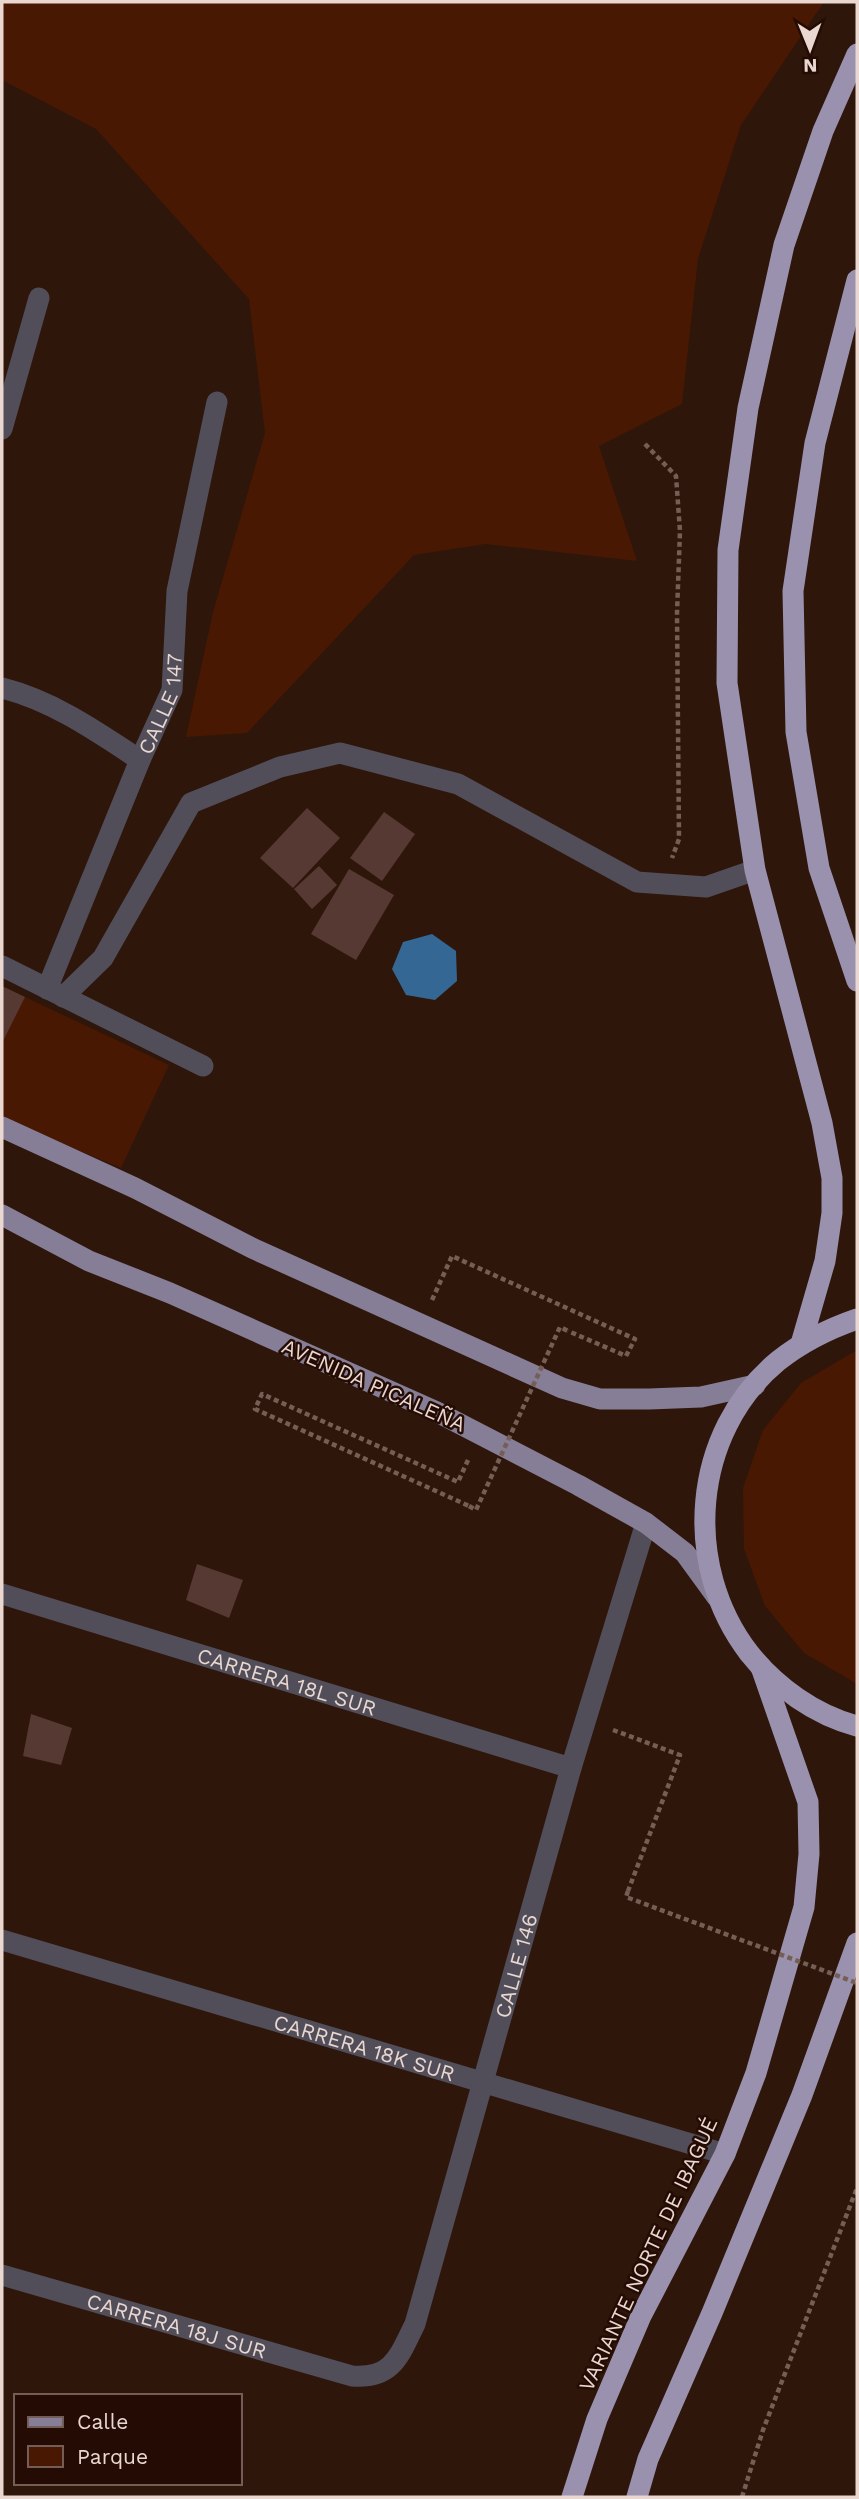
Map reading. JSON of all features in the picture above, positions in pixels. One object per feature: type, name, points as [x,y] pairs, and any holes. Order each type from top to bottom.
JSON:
[{"type":"highway","points":[[801,1344],[825,1261],[832,1213],[832,1178],[822,1123],[755,870],[727,683],[728,550],[748,408],[784,245],[823,131],[857,54]]},
{"type":"highway","points":[[857,280],[815,443],[793,591],[796,732],[818,867],[857,981]]},
{"type":"highway","points":[[857,1319],[831,1328],[801,1344],[776,1363],[755,1385],[729,1422],[712,1464],[704,1508],[705,1553],[717,1597],[735,1634],[761,1667],[788,1692],[819,1711],[857,1726]]},
{"type":"highway","name":"VARIANTE NORTE DE IBAGUÉ","points":[[572,2497],[597,2419],[641,2316],[726,2154],[756,2073],[804,1907],[809,1854],[808,1802],[761,1667]]},
{"type":"highway","points":[[638,2497],[648,2459],[802,2095],[857,1942]]},
{"type":"main road","points":[[2,1127],[135,1188],[252,1248],[562,1388],[600,1399],[701,1397],[755,1385]]},
{"type":"main road","name":"AVENIDA PICALEÑA","points":[[2,1215],[89,1261],[170,1293],[437,1412],[480,1434],[646,1523],[685,1553],[717,1597]]},
{"type":"street","points":[[2,429],[39,298]]},
{"type":"street","name":"CALLE 147","points":[[55,993],[140,760],[173,690],[177,591],[217,402]]},
{"type":"street","points":[[2,688],[22,693],[67,713],[140,760]]},
{"type":"street","points":[[55,993],[103,958],[191,803],[280,767],[340,753],[458,784],[637,882],[663,886],[706,887],[755,870]]},
{"type":"street","points":[[2,966],[203,1066]]},
{"type":"street","name":"CALLE 146","points":[[352,2376],[377,2375],[388,2369],[397,2360],[415,2324],[571,1768],[646,1523]]},
{"type":"street","name":"CARRERA 18L SUR","points":[[2,1594],[571,1768]]},
{"type":"street","name":"CARRERA 18K SUR","points":[[2,1940],[726,2154]]},
{"type":"street","name":"CARRERA 18J SUR","points":[[2,2275],[352,2376]]},
{"type":"path","points":[[645,444],[676,476],[680,531],[677,613],[679,839],[663,886]]},
{"type":"path","points":[[421,1324],[452,1256],[635,1339],[626,1356],[560,1326],[476,1510],[255,1409],[262,1394],[457,1482],[480,1434]]},
{"type":"path","points":[[586,1720],[680,1755],[626,1897],[857,1983]]},
{"type":"path","points":[[742,2497],[763,2430],[857,2188]]},
{"type":"green space","points":[[2,2],[824,2],[741,125],[698,259],[682,404],[599,446],[637,561],[485,544],[414,555],[247,733],[186,737],[213,612],[265,433],[249,299],[96,129],[2,80]]},
{"type":"green space","points":[[2,986],[169,1065],[121,1168],[2,1119]]},
{"type":"green space","points":[[857,1350],[857,1684],[804,1653],[765,1606],[744,1549],[743,1488],[763,1430],[801,1383]]},
{"type":"water","points":[[432,934],[456,951],[457,981],[435,1000],[406,995],[392,969],[403,942]]},
{"type":"building","points":[[307,808],[340,838],[293,888],[260,858]]},
{"type":"building","points":[[384,812],[415,834],[382,881],[350,858]]},
{"type":"building","points":[[319,866],[337,885],[312,909],[294,889]]},
{"type":"building","points":[[349,869],[394,895],[356,960],[311,934]]},
{"type":"building","points":[[2,986],[25,997],[2,1043]]},
{"type":"building","points":[[197,1564],[243,1580],[229,1618],[186,1600]]},
{"type":"building","points":[[31,1714],[72,1728],[61,1765],[23,1756]]}]
